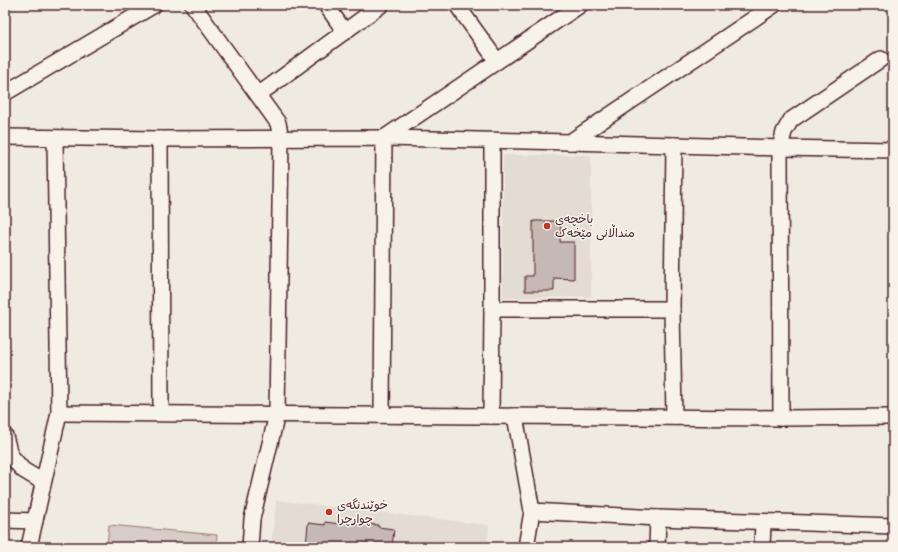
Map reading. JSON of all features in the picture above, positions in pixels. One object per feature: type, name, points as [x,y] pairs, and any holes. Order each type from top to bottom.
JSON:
[{"type":"street","points":[[5,94],[154,5]]},
{"type":"street","points":[[193,5],[278,123],[281,138],[277,414],[252,519],[250,547]]},
{"type":"street","points":[[326,5],[345,32]]},
{"type":"street","points":[[258,95],[381,5]]},
{"type":"street","points":[[457,5],[497,61]]},
{"type":"street","points":[[384,138],[580,5]]},
{"type":"street","points":[[570,142],[774,5]]},
{"type":"street","points":[[781,418],[780,148],[784,132],[792,120],[882,60]]},
{"type":"street","points":[[5,137],[160,139],[384,138],[893,150]]},
{"type":"street","points":[[29,547],[59,413],[55,138]]},
{"type":"street","points":[[382,415],[384,138]]},
{"type":"street","points":[[160,139],[161,414]]},
{"type":"street","points":[[491,416],[492,141]]},
{"type":"street","points":[[674,145],[672,309],[674,418]]},
{"type":"street","points":[[492,309],[672,309]]},
{"type":"street","points":[[59,413],[674,418],[893,417]]},
{"type":"street","points":[[515,416],[532,511],[526,547]]},
{"type":"street","points":[[5,436],[10,455],[23,470],[43,482]]},
{"type":"street","points":[[532,511],[658,518],[893,526]]},
{"type":"street","points":[[656,547],[658,518]]},
{"type":"street","points":[[5,520],[35,521]]},
{"type":"street","points":[[762,547],[763,522]]},
{"type":"shaded area","name":"باخچەی منداڵانی مێخەک","points":[[503,155],[591,155],[591,297],[503,298]]},
{"type":"shaded area","name":"خوێندنگەی چوارچرا","points":[[276,500],[489,525],[487,547],[271,547]]},
{"type":"shaded area","points":[[109,525],[217,535],[216,547],[107,547]]},
{"type":"building","points":[[533,221],[561,221],[560,242],[574,242],[574,279],[554,278],[554,291],[525,291],[525,276],[533,276]]},
{"type":"building","points":[[325,522],[378,525],[378,527],[394,529],[392,547],[306,547],[308,523],[325,525]]},
{"type":"place","name":"باخچەی منداڵانی مێخەک","points":[[547,226]]},
{"type":"place","name":"خوێندنگەی چوارچرا","points":[[329,512]]}]
